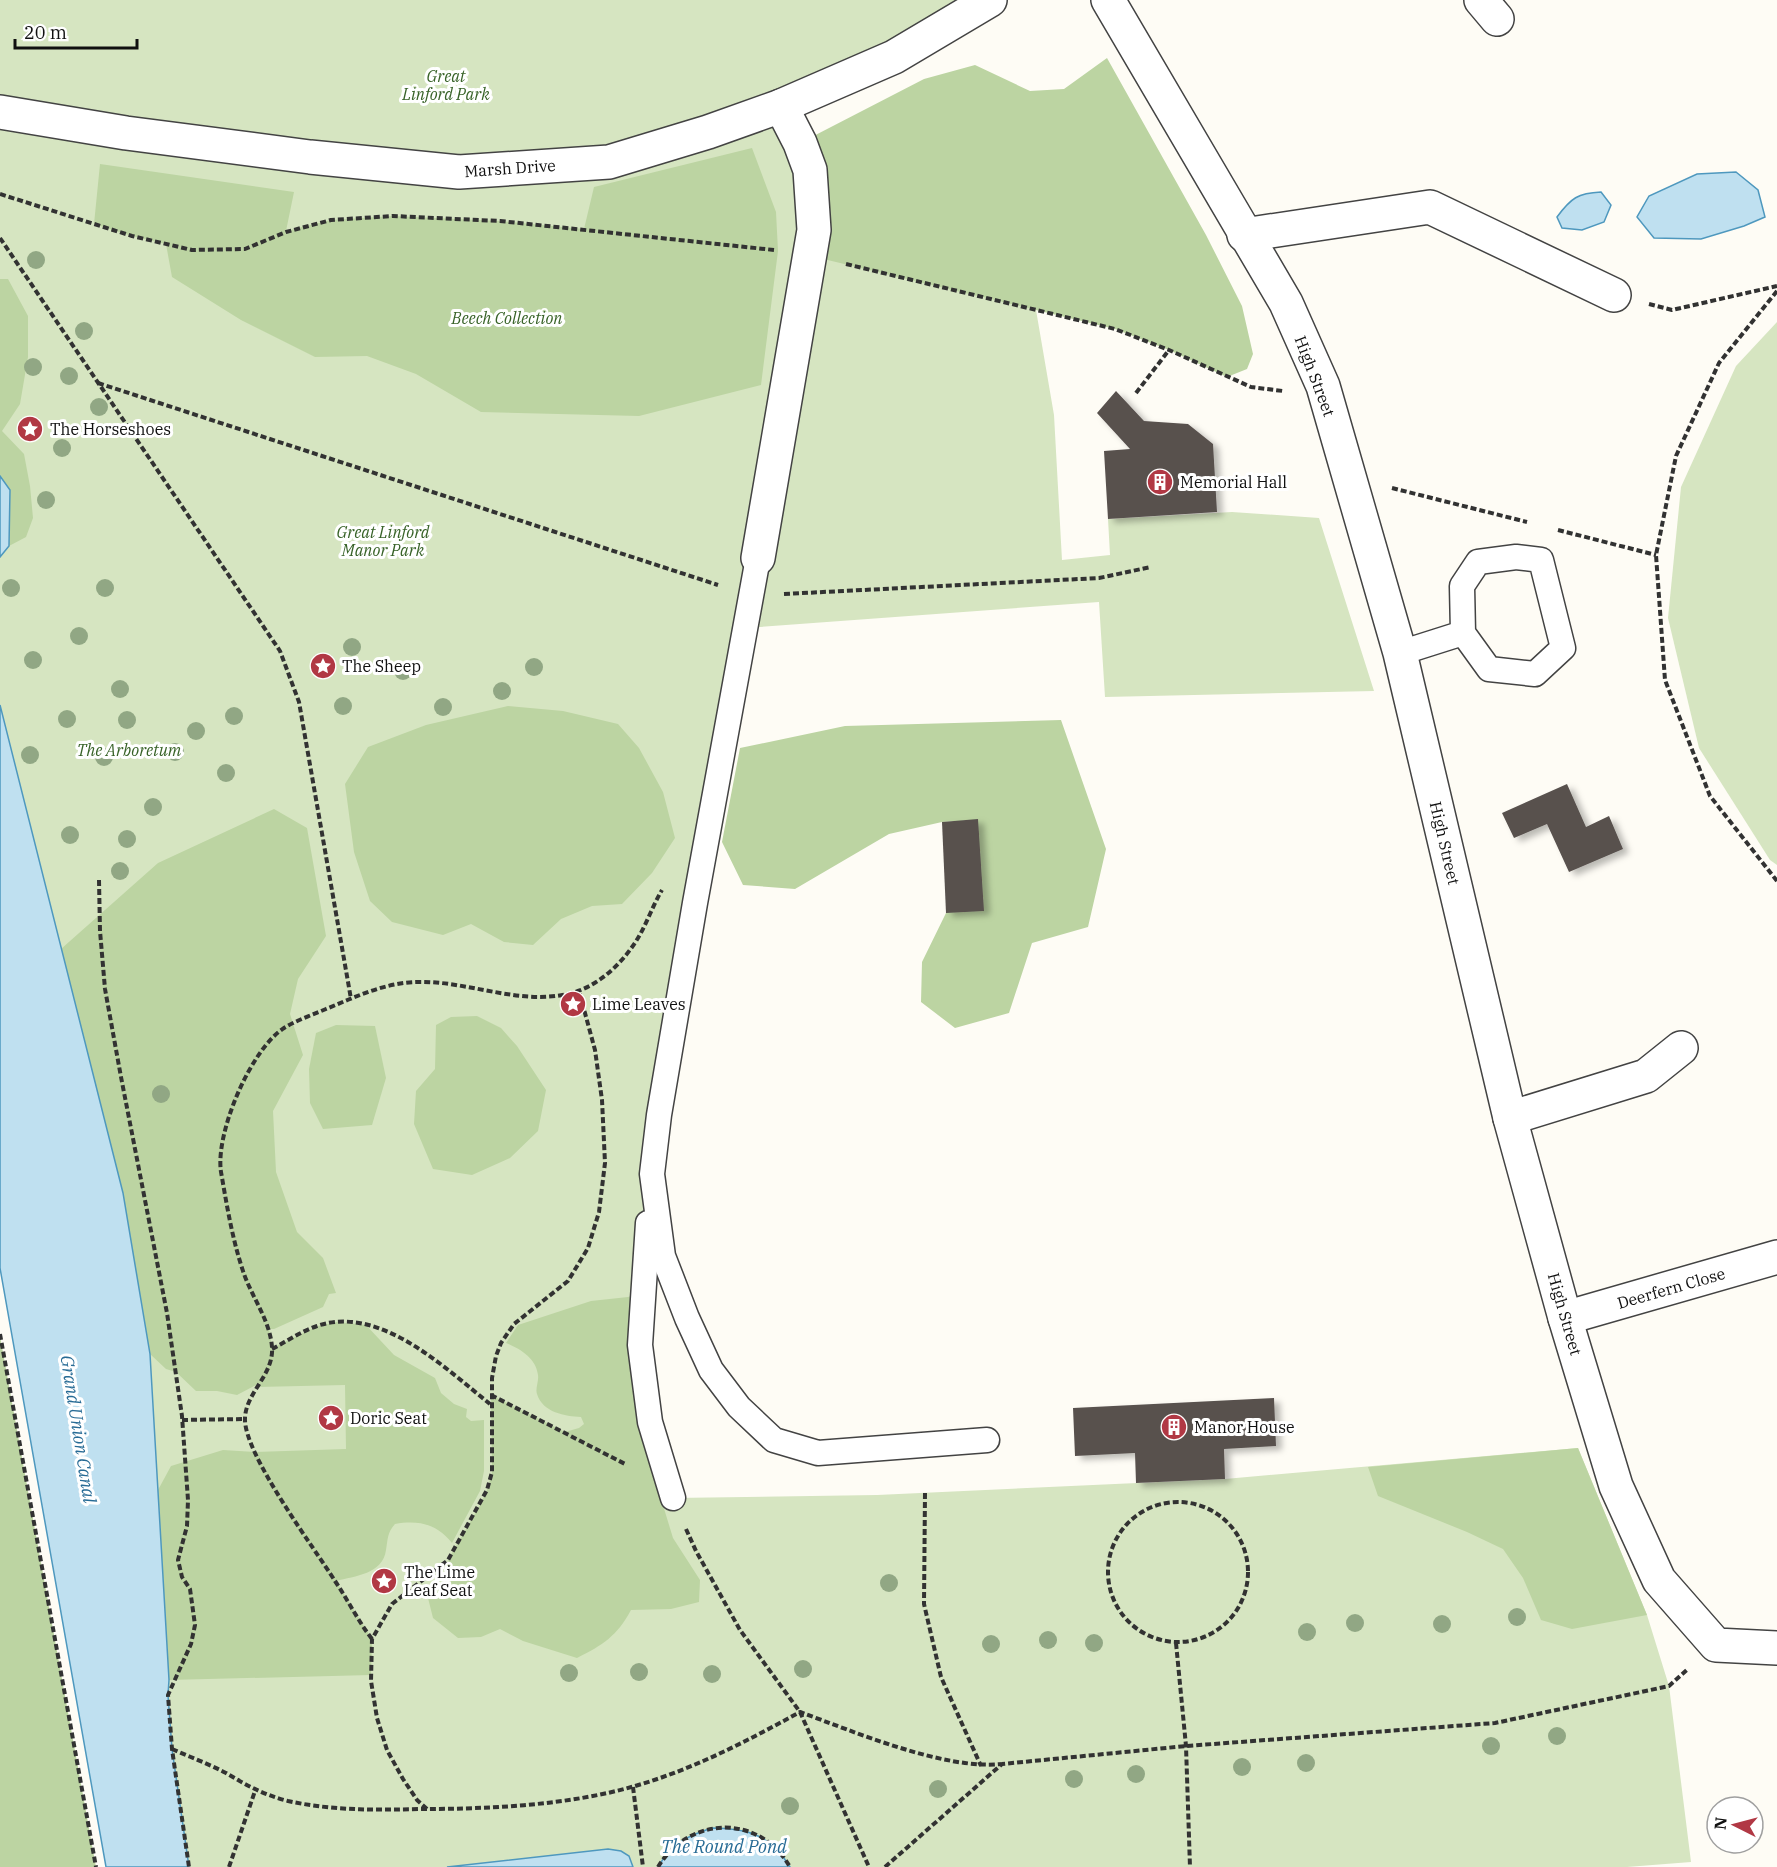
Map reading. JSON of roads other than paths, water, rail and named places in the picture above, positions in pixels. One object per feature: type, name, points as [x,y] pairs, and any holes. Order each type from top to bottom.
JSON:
[{"type":"street","name":"Marsh Drive","points":[[0,112],[138,135],[310,157],[459,172],[609,162],[708,132],[781,106],[894,57],[990,0]]},
{"type":"street","name":"High Street","points":[[1107,0],[1286,303],[1323,386],[1400,652],[1510,1118],[1565,1318],[1616,1486],[1659,1580],[1716,1645],[1777,1648]]},
{"type":"street","points":[[758,558],[814,230],[810,170],[800,142],[781,106]]},
{"type":"street","points":[[1244,235],[1430,207],[1614,295]]},
{"type":"street","points":[[1510,1118],[1646,1076],[1681,1048]]},
{"type":"street","name":"Deerfern Close","points":[[1565,1318],[1777,1257]]},
{"type":"lane","points":[[1516,557],[1541,560],[1563,648],[1556,655],[1535,674],[1489,669],[1463,633],[1462,586],[1478,562],[1516,557]]},
{"type":"lane","points":[[672,1493],[650,1422],[640,1345],[652,1174],[659,1115],[695,903],[758,558]]},
{"type":"lane","points":[[1400,652],[1463,633]]},
{"type":"lane","points":[[652,1174],[663,1256],[687,1318],[711,1370],[739,1407],[774,1440],[818,1453],[987,1440]]},
{"type":"water","points":[[1736,172],[1758,190],[1765,217],[1701,239],[1654,238],[1637,217],[1649,196],[1697,174]]},
{"type":"water","points":[[1601,192],[1611,205],[1604,222],[1582,230],[1562,228],[1557,217],[1571,201],[1581,195]]},
{"type":"water","points":[[0,476],[10,490],[9,546],[0,557]]},
{"type":"water","name":"Grand Union Canal","points":[[0,705],[123,1193],[150,1354],[172,1749],[189,1867],[106,1867],[0,1268]]},
{"type":"water","name":"The Round Pond","points":[[712,1828],[725,1828],[757,1836],[775,1847],[790,1867],[658,1867],[675,1846],[695,1834]]},
{"type":"water","points":[[608,1849],[621,1851],[629,1856],[633,1867],[447,1867]]},
{"type":"place","name":"The Horseshoes","points":[[30,429]]},
{"type":"place","name":"Memorial Hall","points":[[1160,482]]},
{"type":"place","name":"The Sheep","points":[[323,666]]},
{"type":"place","name":"Lime Leaves","points":[[573,1004]]},
{"type":"place","name":"Doric Seat","points":[[331,1418]]},
{"type":"place","name":"Manor House","points":[[1174,1427]]},
{"type":"place","name":"The Lime Leaf Seat","points":[[384,1581]]},
{"type":"park label","name":"Great Linford Park","points":[[446,85]]},
{"type":"park label","name":"Beech Collection","points":[[507,318]]},
{"type":"park label","name":"Great Linford Manor Park","points":[[383,541]]},
{"type":"park label","name":"The Arboretum","points":[[129,750]]}]
